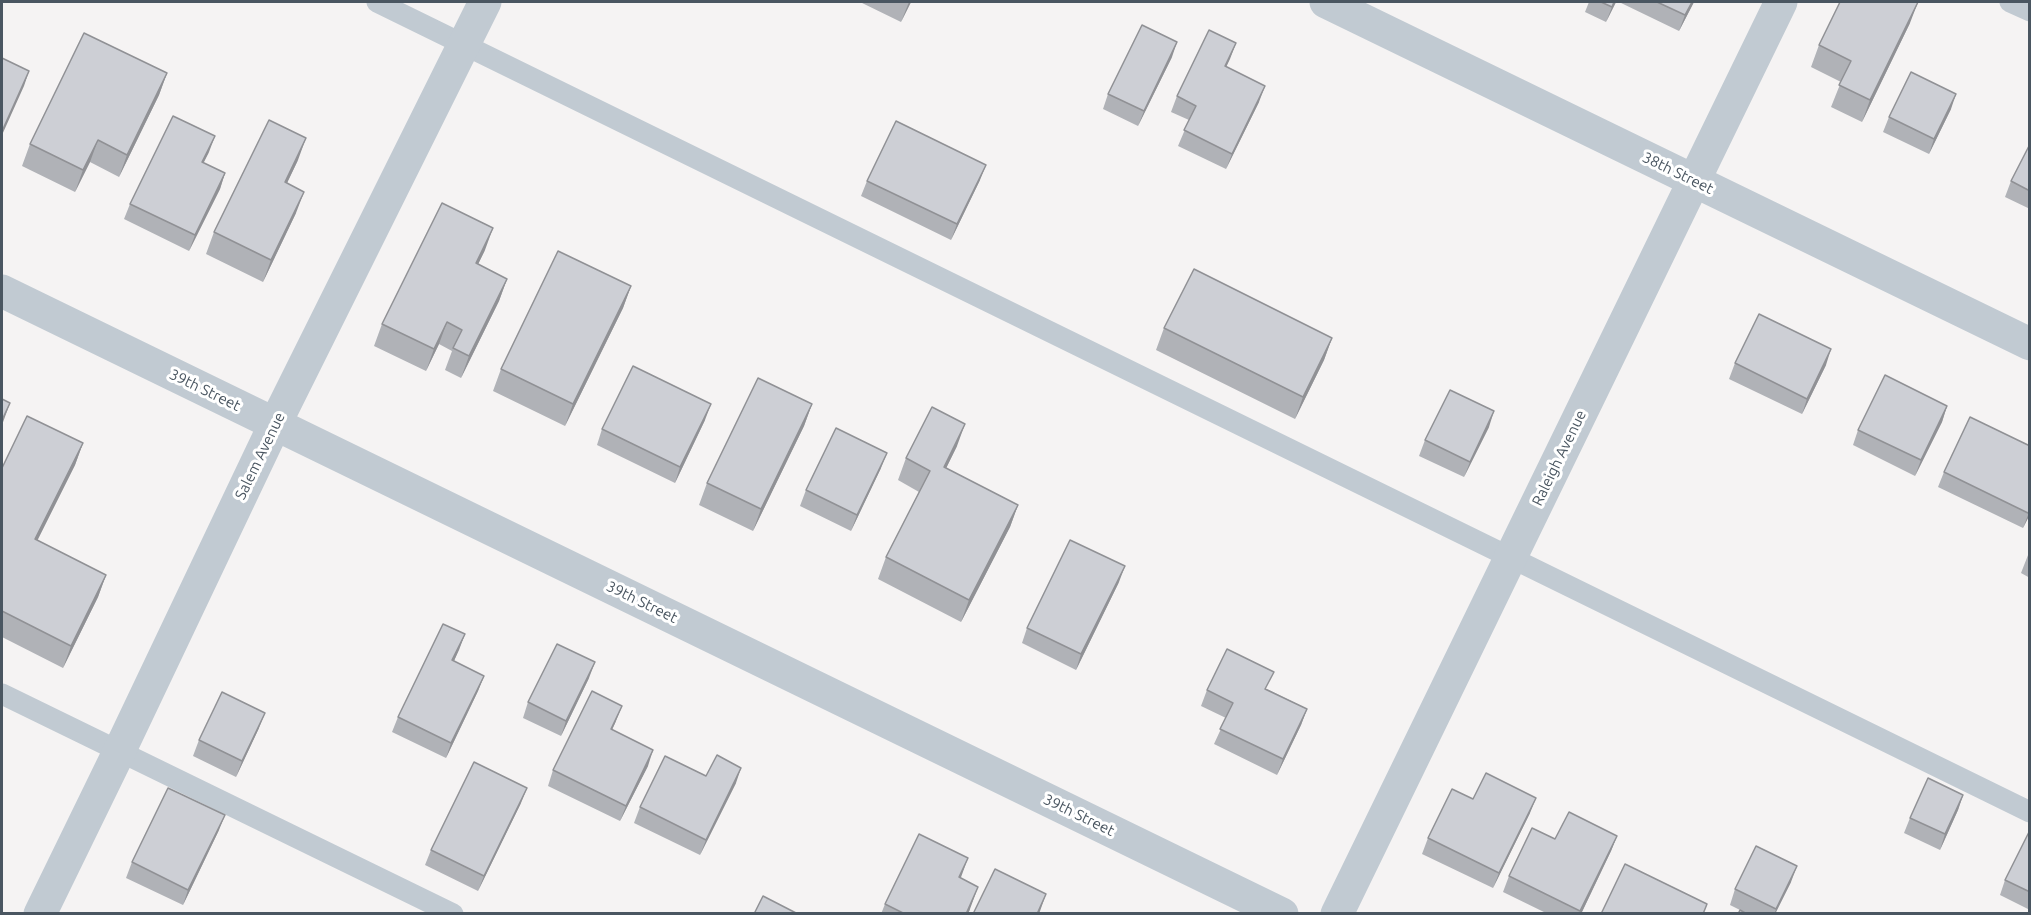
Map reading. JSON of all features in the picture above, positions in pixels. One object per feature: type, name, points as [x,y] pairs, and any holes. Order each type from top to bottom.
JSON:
[{"type":"street","name":"Salem Avenue","points":[[40,914],[275,424],[485,2]]},
{"type":"street","name":"38th Street","points":[[1326,2],[2030,344]]},
{"type":"street","name":"Raleigh Avenue","points":[[1337,914],[1781,2]]},
{"type":"street","name":"39th Street","points":[[2,291],[1282,914]]},
{"type":"lane","points":[[377,2],[2030,812]]},
{"type":"lane","points":[[2010,2],[2030,11]]},
{"type":"lane","points":[[2,694],[453,914]]},
{"type":"building","points":[[1601,2],[1614,2],[1612,7]]},
{"type":"building","points":[[1657,2],[1692,2],[1685,15]]},
{"type":"building","points":[[1840,2],[1918,2],[1870,100],[1839,85],[1851,61],[1819,45]]},
{"type":"building","points":[[1142,25],[1177,42],[1144,111],[1108,94]]},
{"type":"building","points":[[1209,30],[1236,43],[1225,66],[1265,86],[1232,154],[1184,130],[1196,106],[1177,96]]},
{"type":"building","points":[[84,33],[167,73],[127,155],[98,140],[83,170],[30,144]]},
{"type":"building","points":[[2,58],[29,71],[3,129],[2,128]]},
{"type":"building","points":[[1911,72],[1956,94],[1934,139],[1889,117]]},
{"type":"building","points":[[173,116],[215,136],[202,162],[225,173],[195,235],[130,204]]},
{"type":"building","points":[[269,120],[306,138],[285,182],[304,192],[271,260],[214,232]]},
{"type":"building","points":[[896,121],[986,165],[957,224],[867,181]]},
{"type":"building","points":[[2030,144],[2030,191],[2011,181]]},
{"type":"building","points":[[442,203],[493,228],[476,263],[507,279],[469,356],[453,348],[462,330],[447,322],[434,349],[382,324]]},
{"type":"building","points":[[558,251],[631,286],[573,404],[501,369]]},
{"type":"building","points":[[1194,269],[1332,338],[1303,397],[1164,328]]},
{"type":"building","points":[[1759,314],[1831,349],[1807,399],[1735,363]]},
{"type":"building","points":[[633,366],[711,404],[680,467],[602,429]]},
{"type":"building","points":[[1885,375],[1947,406],[1921,460],[1858,430]]},
{"type":"building","points":[[758,378],[812,404],[761,509],[707,483]]},
{"type":"building","points":[[1450,390],[1494,411],[1470,462],[1425,440]]},
{"type":"building","points":[[2,399],[10,403],[2,420]]},
{"type":"building","points":[[932,407],[965,424],[944,467],[1018,505],[969,600],[886,557],[930,471],[906,458]]},
{"type":"building","points":[[27,416],[83,443],[35,539],[106,575],[71,646],[2,611],[2,468]]},
{"type":"building","points":[[1970,417],[2030,446],[2030,510],[2028,513],[1944,472]]},
{"type":"building","points":[[836,428],[887,453],[857,515],[806,490]]},
{"type":"building","points":[[1070,540],[1125,566],[1081,654],[1027,628]]},
{"type":"building","points":[[443,624],[465,634],[452,660],[484,676],[451,743],[398,717]]},
{"type":"building","points":[[557,644],[595,662],[566,721],[528,702]]},
{"type":"building","points":[[1227,649],[1274,672],[1265,689],[1307,709],[1283,759],[1220,729],[1233,703],[1207,690]]},
{"type":"building","points":[[592,691],[622,706],[611,729],[653,750],[626,806],[553,770]]},
{"type":"building","points":[[222,692],[265,713],[242,761],[199,740]]},
{"type":"building","points":[[717,755],[741,768],[706,840],[640,807],[665,756],[706,776]]},
{"type":"building","points":[[474,762],[527,788],[484,876],[431,850]]},
{"type":"building","points":[[1486,773],[1536,798],[1499,873],[1428,838],[1452,789],[1473,799]]},
{"type":"building","points":[[1928,778],[1963,795],[1945,834],[1910,818]]},
{"type":"building","points":[[168,788],[225,815],[188,890],[132,862]]},
{"type":"building","points":[[1569,812],[1617,836],[1580,911],[1509,876],[1532,828],[1555,839]]},
{"type":"building","points":[[2030,830],[2030,892],[2005,880]]},
{"type":"building","points":[[919,834],[968,858],[959,877],[978,887],[966,914],[905,914],[885,904]]},
{"type":"building","points":[[1756,846],[1797,866],[1776,909],[1735,889]]},
{"type":"building","points":[[1625,864],[1707,904],[1703,914],[1601,914]]},
{"type":"building","points":[[995,869],[1046,894],[1037,914],[973,914]]},
{"type":"building","points":[[763,896],[798,914],[754,914]]}]
